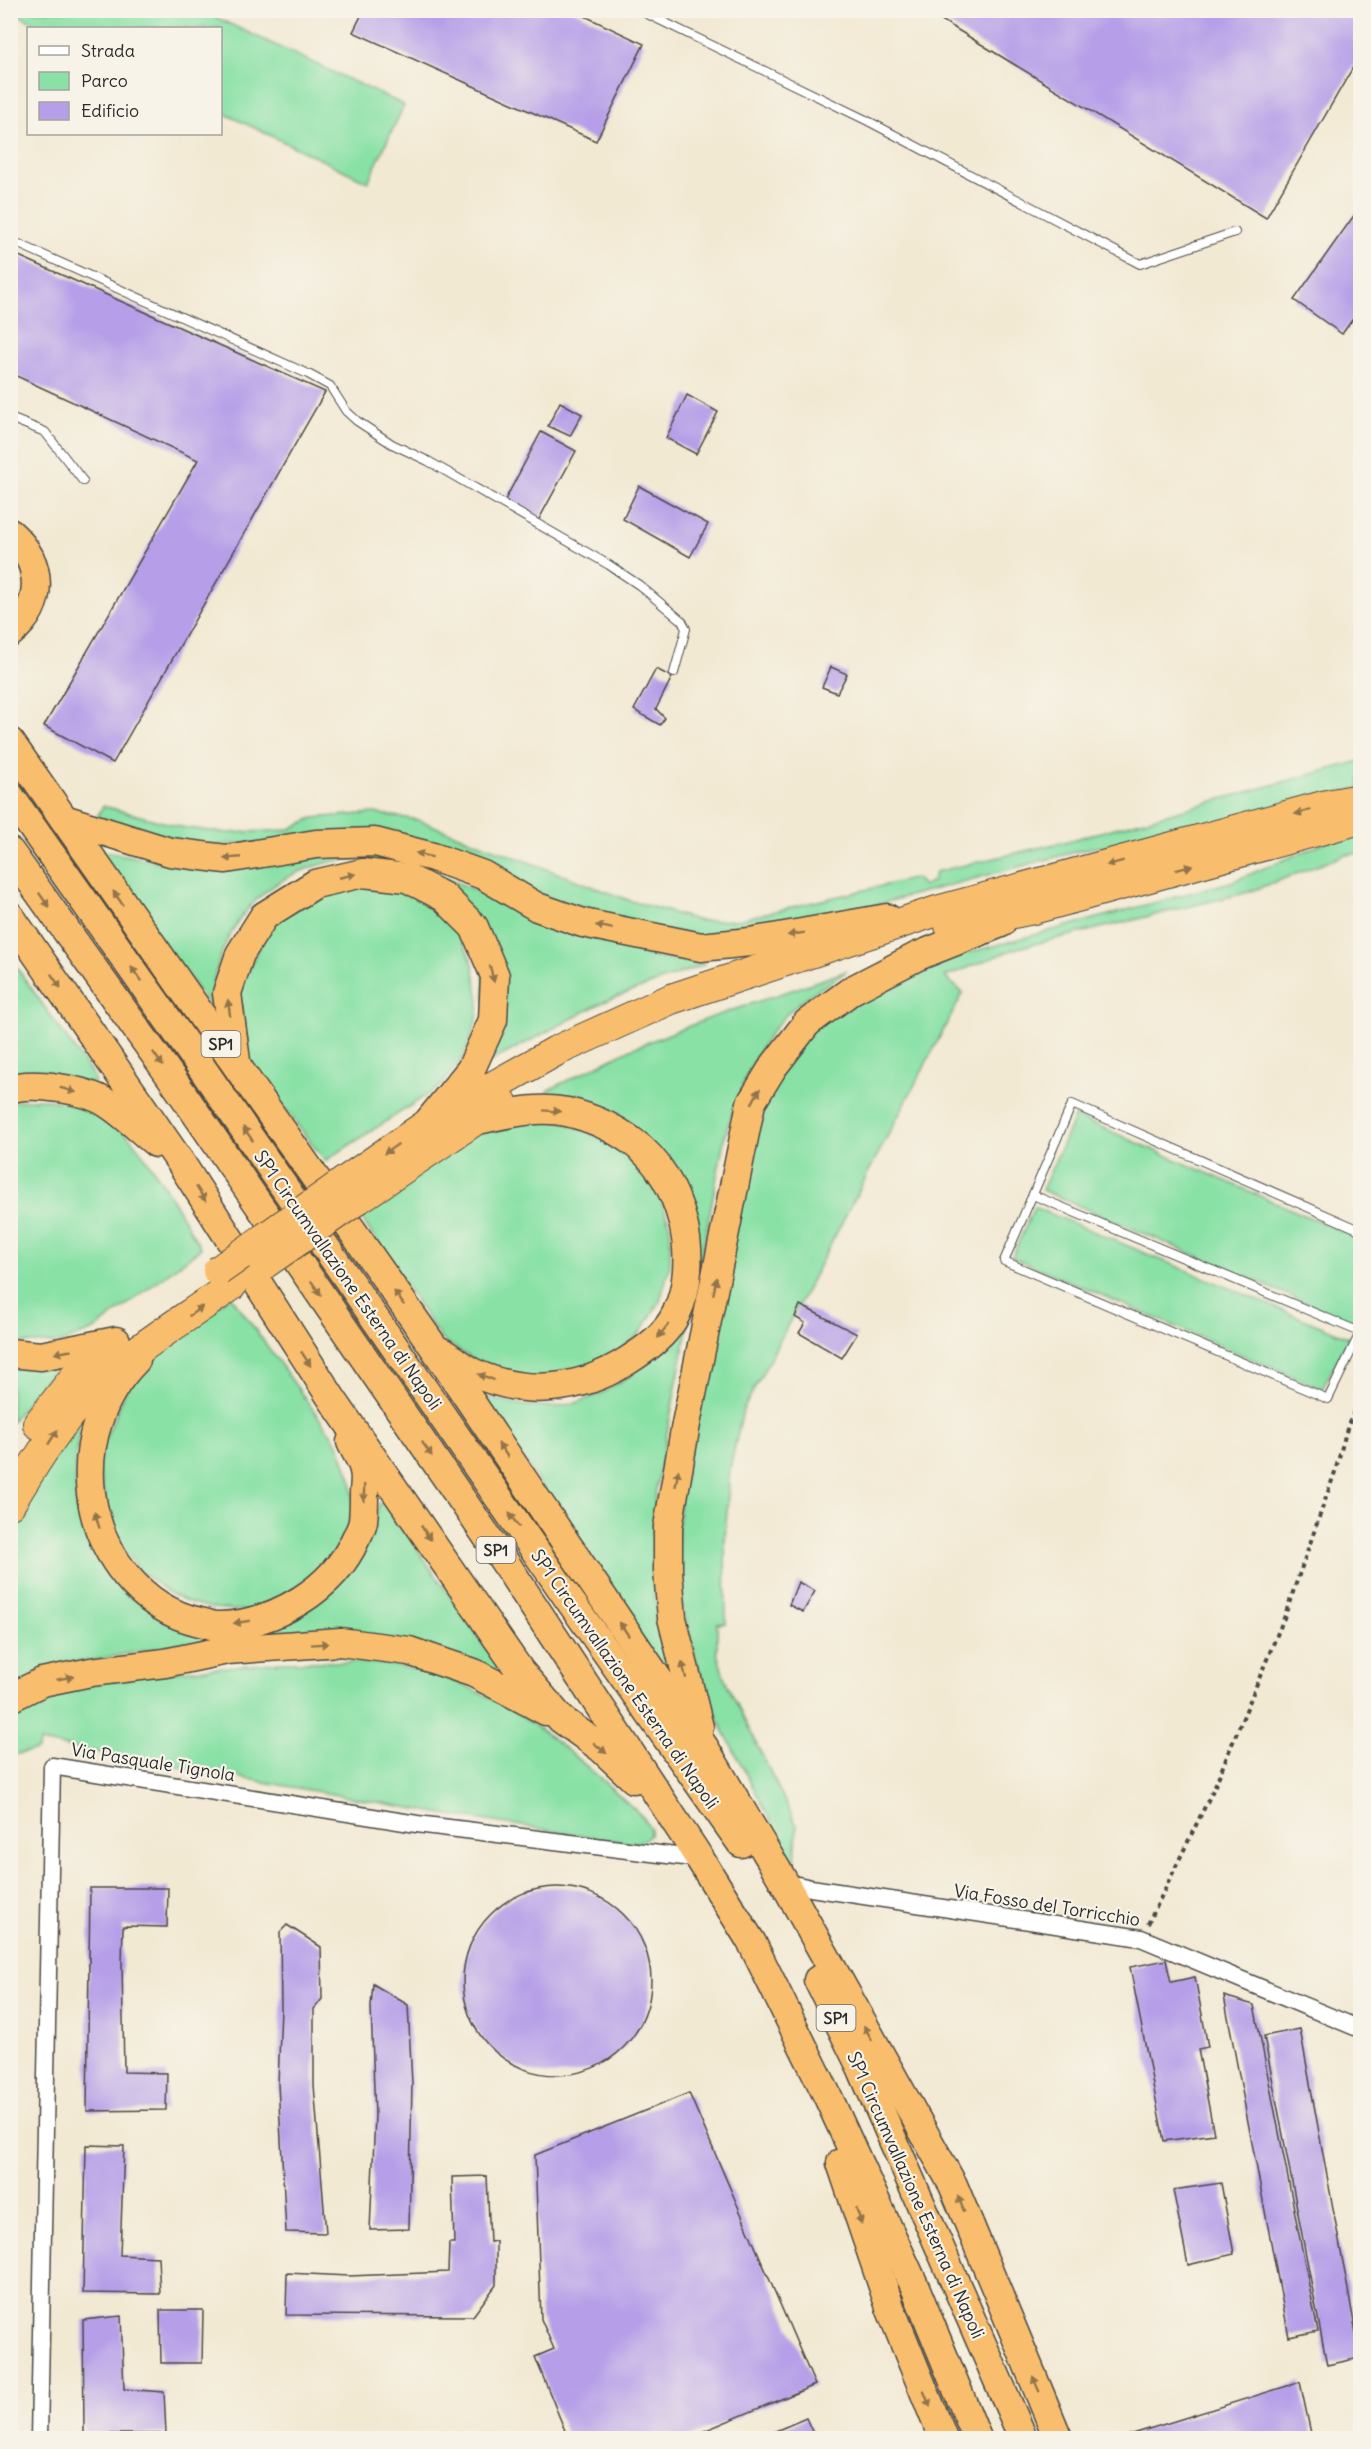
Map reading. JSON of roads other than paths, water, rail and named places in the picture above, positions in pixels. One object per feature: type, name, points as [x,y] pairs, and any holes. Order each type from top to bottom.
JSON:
[{"type":"highway","points":[[10,533],[29,554],[34,565],[36,579],[31,605],[24,619],[10,633]]},
{"type":"highway","name":"SP1","points":[[10,742],[433,1346]]},
{"type":"highway","name":"SP1 Circumvallazione Esterna di Napoli","points":[[10,796],[722,1816],[761,1878],[815,1975],[861,2067],[1023,2439]]},
{"type":"highway","points":[[426,1125],[556,1051],[671,999],[937,911],[1327,805],[1360,800]]},
{"type":"highway","points":[[64,819],[170,852],[226,859],[316,844],[375,842],[433,857],[483,875],[537,907],[583,923],[701,947],[750,942],[937,911]]},
{"type":"highway","points":[[10,1467],[42,1418],[78,1373],[116,1341],[225,1279],[351,1191],[563,1066],[654,1026],[751,989],[932,930],[1033,909],[1360,819]]},
{"type":"highway","name":"SP1 Circumvallazione Esterna di Napoli","points":[[10,852],[171,1077],[490,1541],[700,1859],[752,1943],[829,2099],[915,2287],[977,2439]]},
{"type":"highway","points":[[237,1066],[227,993],[240,954],[264,916],[315,884],[363,873],[407,878],[444,897],[474,927],[495,976],[493,1020],[471,1069],[426,1125],[351,1191]]},
{"type":"highway","points":[[722,1816],[672,1618],[668,1527],[686,1424],[751,1103],[774,1067],[807,1023],[852,990],[918,956],[1033,909]]},
{"type":"highway","name":"SP1","points":[[10,916],[181,1163],[332,1399],[520,1671],[561,1719],[601,1748],[666,1808]]},
{"type":"highway","points":[[10,1089],[21,1085],[60,1088],[104,1101],[181,1163]]},
{"type":"highway","points":[[433,1346],[472,1372],[499,1382],[528,1387],[559,1387],[586,1382],[614,1369],[660,1337],[676,1314],[688,1261],[686,1235],[669,1185],[653,1162],[634,1142],[588,1118],[566,1112],[521,1111],[473,1121]]},
{"type":"highway","points":[[225,1279],[161,1335],[122,1374],[105,1400],[92,1439],[88,1475],[92,1502],[101,1534],[121,1571],[154,1604],[186,1619],[217,1626],[249,1621],[282,1610],[321,1586],[349,1555],[363,1523],[364,1471],[332,1399]]},
{"type":"highway","points":[[10,1504],[59,1429],[103,1378],[161,1335]]},
{"type":"highway","points":[[10,1353],[41,1356],[116,1341]]},
{"type":"highway","points":[[433,1346],[704,1747],[784,1882],[953,2186],[1058,2439]]},
{"type":"highway","points":[[10,1698],[42,1682],[91,1672],[165,1663],[227,1650],[340,1642],[409,1651],[474,1673],[561,1719]]},
{"type":"highway","points":[[829,2099],[841,2163],[891,2310],[943,2439]]},
{"type":"street","name":"Via Pasquale Tignola","points":[[39,2439],[52,1766],[417,1824],[700,1859]]},
{"type":"street","name":"Via Fosso del Torricchio","points":[[784,1882],[823,1890],[1141,1938],[1360,2030]]},
{"type":"lane","points":[[639,10],[868,121],[1140,264],[1235,231]]},
{"type":"lane","points":[[10,240],[308,374],[330,386],[346,411],[392,444],[428,461],[609,565],[639,585],[682,621],[686,629],[674,673]]},
{"type":"lane","points":[[10,418],[45,432],[83,481]]},
{"type":"lane","points":[[1033,1195],[1360,1333],[1328,1399],[1004,1261],[1072,1104],[1360,1230]]}]
